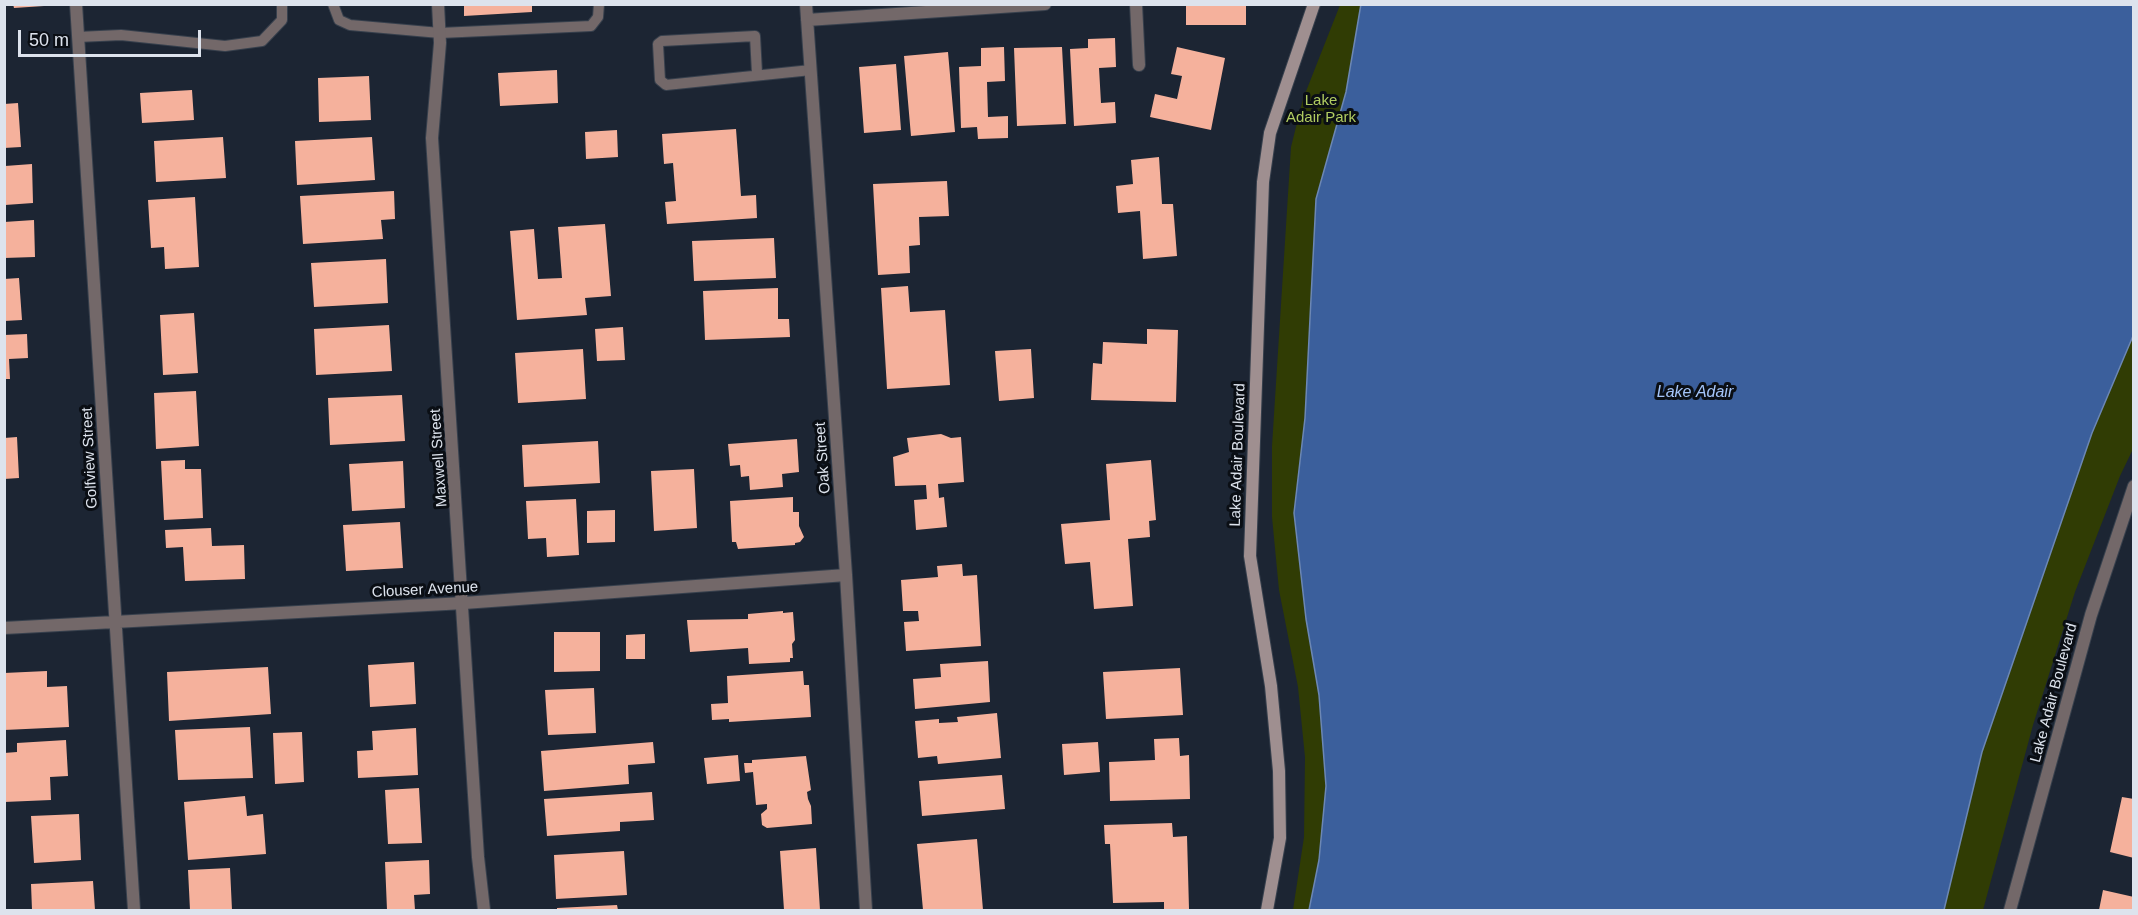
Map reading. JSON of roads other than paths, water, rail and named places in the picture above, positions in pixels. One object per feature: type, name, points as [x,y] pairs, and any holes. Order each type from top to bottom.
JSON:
[{"type":"street","name":"Golfview Street","points":[[76,4],[134,910]]},
{"type":"street","name":"Maxwell Street","points":[[438,4],[440,33],[432,138],[464,603],[478,857],[484,910]]},
{"type":"street","name":"Oak Street","points":[[806,4],[846,575],[866,910]]},
{"type":"street","points":[[807,20],[1045,4]]},
{"type":"street","points":[[1136,4],[1139,65]]},
{"type":"street","name":"Lake Adair Boulevard","points":[[1267,910],[1280,838],[1279,771],[1270,686],[1250,556],[1263,182],[1270,133],[1314,4]]},
{"type":"street","name":"Lake Adair Boulevard","points":[[2010,910],[2091,615],[2133,486]]},
{"type":"street","name":"Clouser Avenue","points":[[4,628],[464,603],[846,575]]},
{"type":"lane","points":[[78,38],[121,34],[225,46],[262,42],[282,20],[282,4]]},
{"type":"lane","points":[[333,4],[339,20],[350,25],[440,33],[591,26],[598,17],[599,4]]},
{"type":"lane","points":[[758,73],[755,36],[662,41],[658,44],[662,83],[742,78],[758,73],[811,70]]},
{"type":"water","name":"Lake Adair","points":[[1361,4],[2133,5],[2133,336],[2092,433],[1982,752],[1944,910],[1309,910],[1319,860],[1326,786],[1319,695],[1306,619],[1294,513],[1305,418],[1316,199],[1346,92]]},
{"type":"park label","name":"Lake Adair Park","points":[[1321,110]]}]
